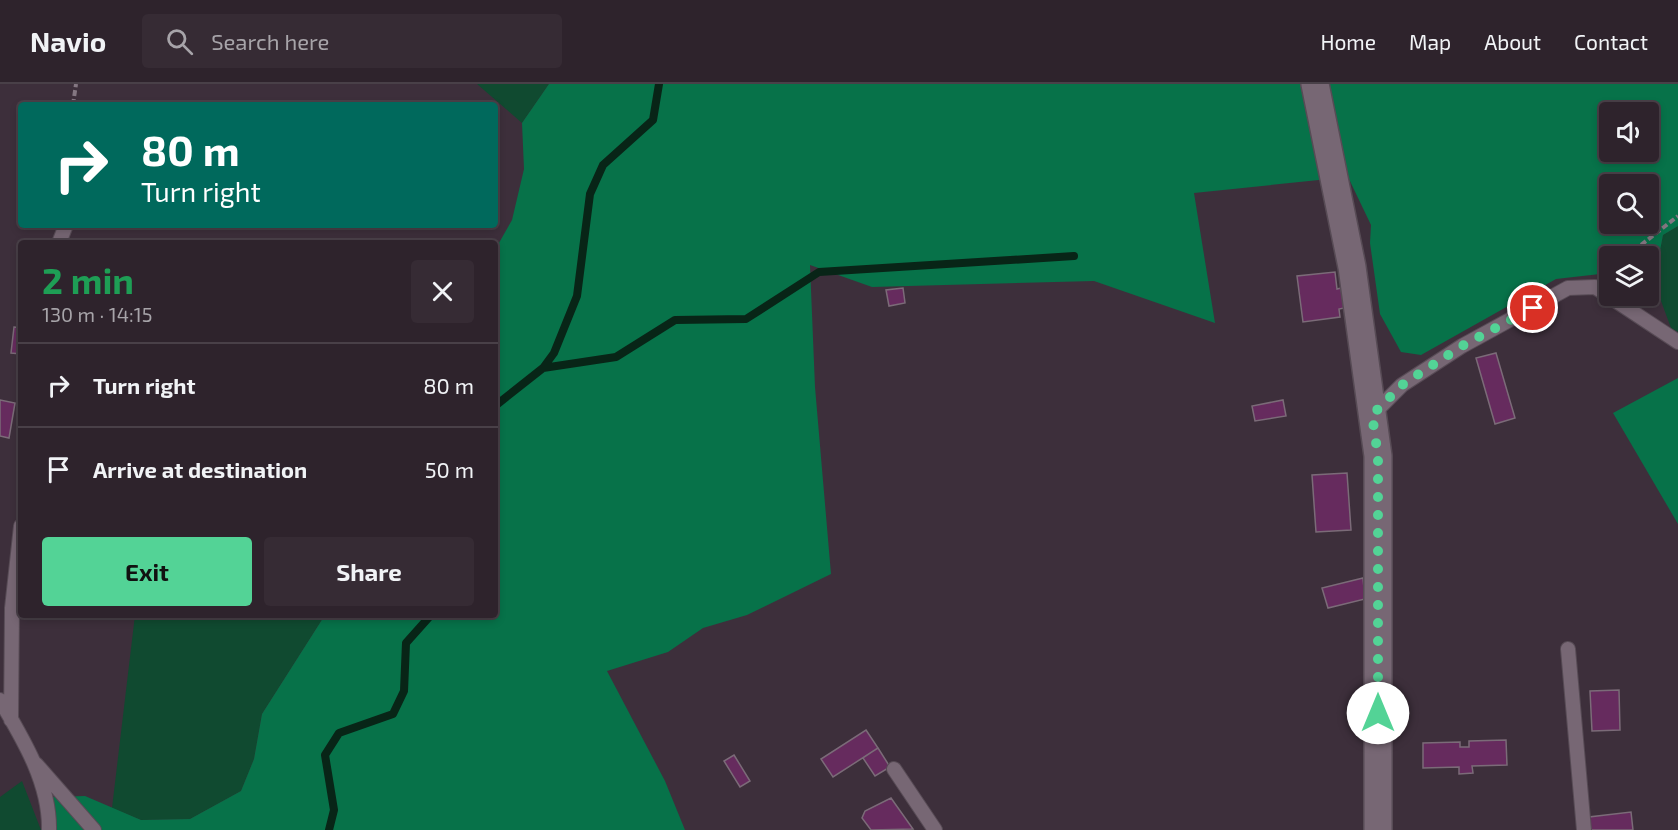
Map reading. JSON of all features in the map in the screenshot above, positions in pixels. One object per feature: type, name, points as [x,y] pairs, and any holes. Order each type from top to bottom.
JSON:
[{"type":"street","points":[[1315,84],[1352,267],[1378,456],[1378,830]]},
{"type":"lane","points":[[1372,415],[1402,385],[1462,346],[1568,288],[1596,287],[1678,342]]},
{"type":"lane","points":[[11,720],[12,608],[18,553]]},
{"type":"lane","points":[[1568,649],[1584,830]]},
{"type":"lane","points":[[0,700],[33,759],[94,830]]},
{"type":"lane","points":[[33,759],[45,799],[49,830]]},
{"type":"lane","points":[[894,769],[935,830]]},
{"type":"path","points":[[74,102],[76,84]]},
{"type":"path","points":[[1640,246],[1678,216]]},
{"type":"green space","points":[[477,84],[549,84],[522,123]]},
{"type":"green space","points":[[549,84],[1678,84],[1678,226],[1663,235],[1659,256],[1659,246],[1599,246],[1599,274],[1556,279],[1421,355],[1401,352],[1380,314],[1370,243],[1371,225],[1348,177],[1194,193],[1215,323],[1094,281],[872,287],[810,265],[815,387],[831,574],[747,615],[703,628],[668,652],[607,671],[665,781],[685,830],[53,830],[53,797],[85,796],[141,820],[190,819],[241,791],[254,759],[262,714],[323,618],[498,618],[498,245],[512,220],[524,169],[522,123]]},
{"type":"green space","points":[[1678,226],[1678,332],[1671,328],[1659,296],[1659,256],[1663,235]]},
{"type":"green space","points":[[1678,378],[1678,524],[1613,413]]},
{"type":"green space","points":[[135,618],[323,618],[262,714],[254,759],[241,791],[190,819],[141,820],[112,808]]},
{"type":"green space","points":[[22,781],[41,830],[0,830],[0,797]]},
{"type":"building","points":[[1335,272],[1337,289],[1341,288],[1344,308],[1339,309],[1340,317],[1303,322],[1297,276]]},
{"type":"building","points":[[903,288],[905,303],[889,306],[886,290]]},
{"type":"building","points":[[14,327],[18,328],[18,354],[11,353]]},
{"type":"building","points":[[1496,353],[1515,418],[1495,424],[1476,358]]},
{"type":"building","points":[[0,400],[15,403],[9,438],[0,436]]},
{"type":"building","points":[[1283,400],[1286,416],[1255,421],[1252,406]]},
{"type":"building","points":[[1347,473],[1351,530],[1316,532],[1312,475]]},
{"type":"building","points":[[1363,578],[1365,599],[1328,608],[1322,588]]},
{"type":"building","points":[[1619,690],[1620,730],[1592,731],[1590,691]]},
{"type":"building","points":[[866,730],[878,748],[833,777],[821,759]]},
{"type":"building","points":[[1506,740],[1507,765],[1472,766],[1473,773],[1459,774],[1459,767],[1423,768],[1423,743],[1460,742],[1460,747],[1469,747],[1469,741]]},
{"type":"building","points":[[878,748],[890,767],[875,776],[863,758]]},
{"type":"building","points":[[734,755],[750,781],[740,787],[724,761]]},
{"type":"building","points":[[891,798],[913,829],[871,830],[862,818],[865,811]]},
{"type":"building","points":[[1631,812],[1633,830],[1591,830],[1589,817]]},
{"type":"waterway","points":[[498,404],[543,368],[554,353],[577,296],[590,194],[603,165],[653,120],[659,84]]},
{"type":"waterway","points":[[543,368],[616,357],[675,320],[746,319],[819,272],[1074,256]]},
{"type":"waterway","points":[[329,830],[334,810],[325,755],[339,733],[393,714],[404,691],[406,643],[428,618]]},
{"type":"route","points":[[1378,713],[1378,456],[1372,415],[1402,385],[1462,346],[1533,308]]}]
